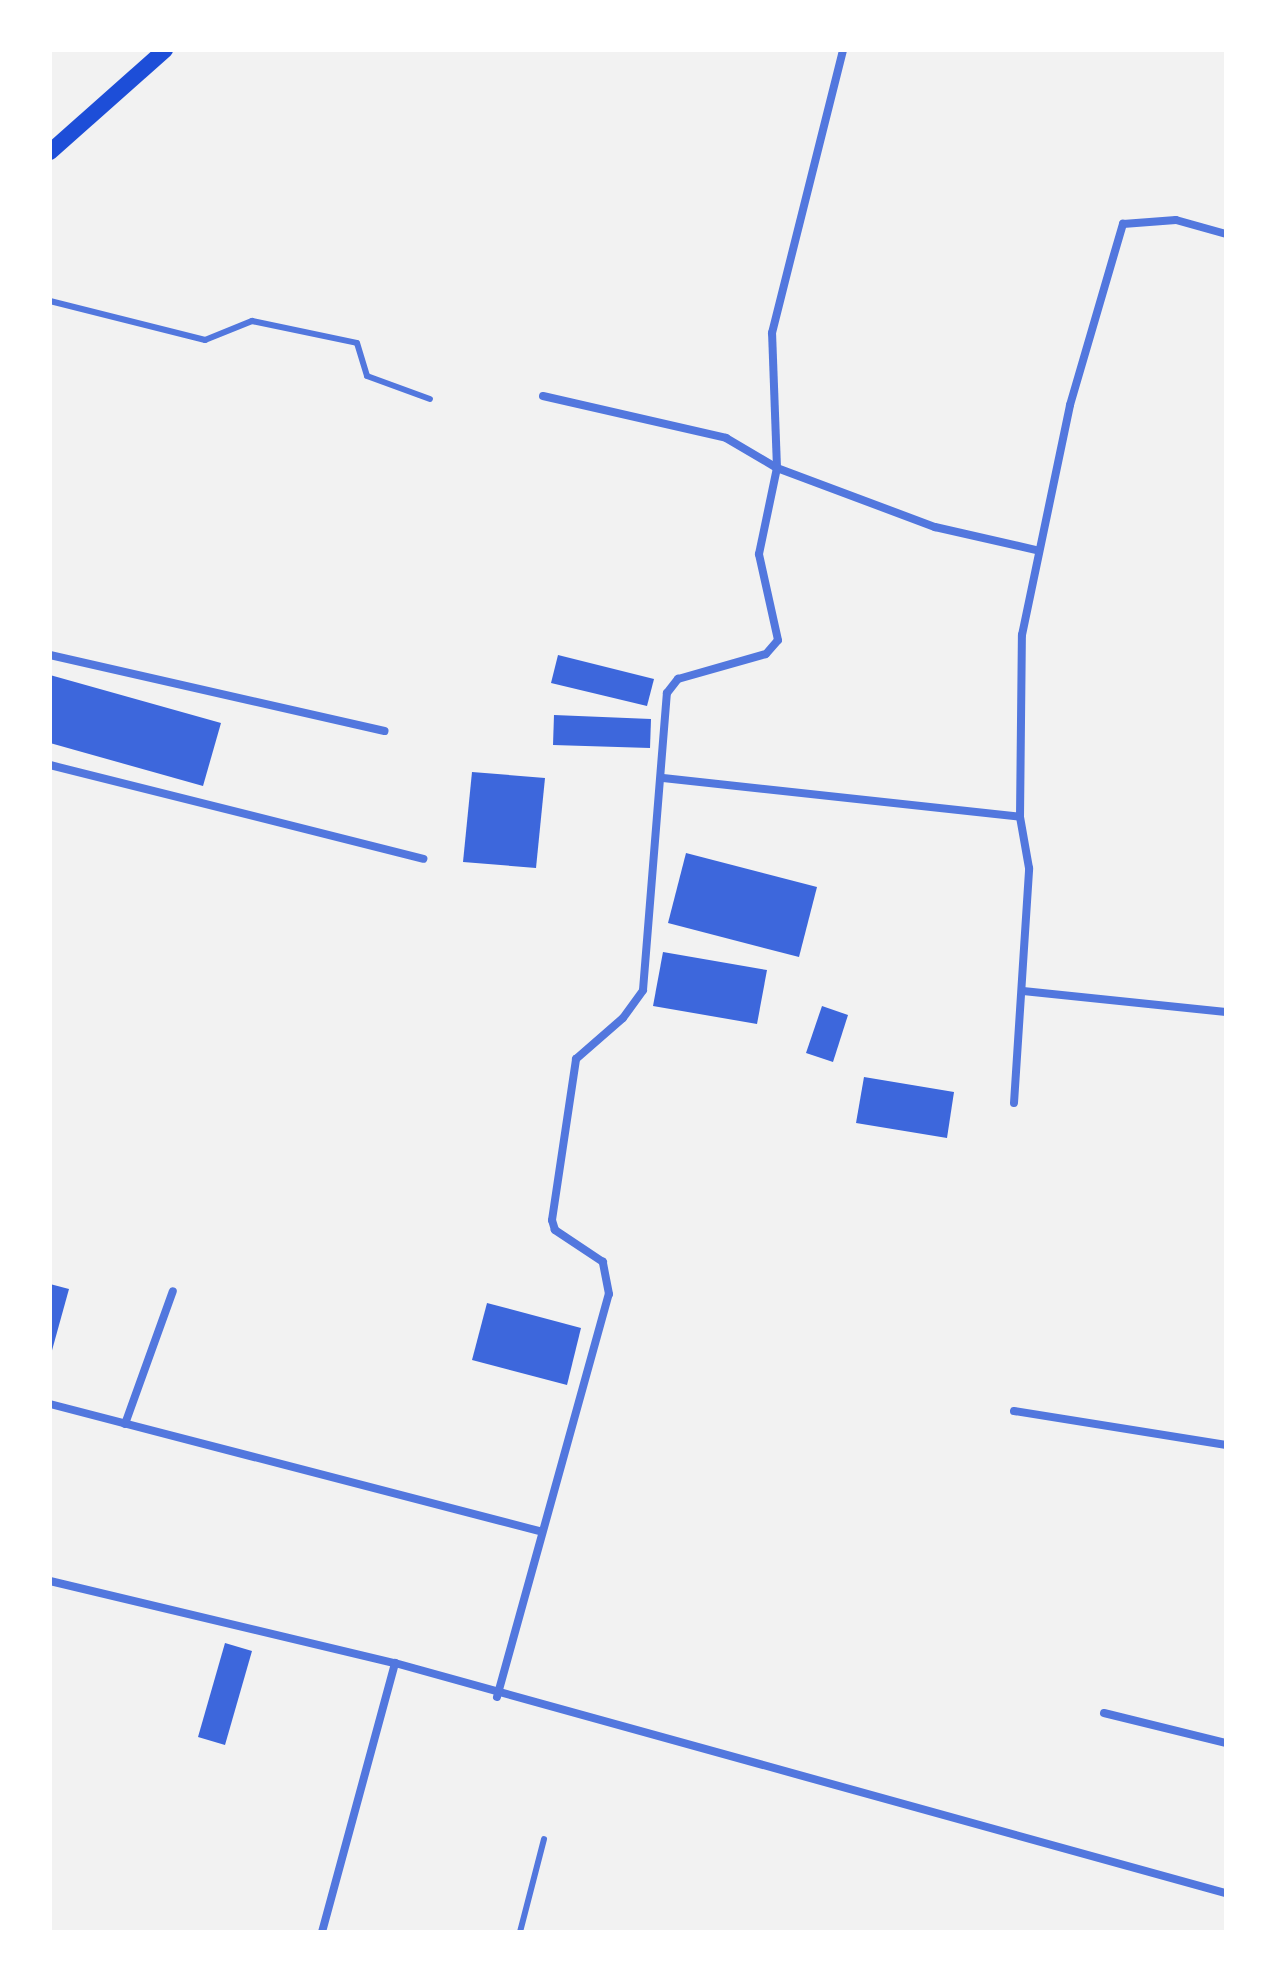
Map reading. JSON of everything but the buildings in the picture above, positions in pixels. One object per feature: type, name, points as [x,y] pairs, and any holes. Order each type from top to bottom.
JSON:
[{"type":"main road","points":[[50,152],[165,50]]},
{"type":"street","points":[[497,1697],[539,1531],[550,1512],[609,1294],[603,1262],[555,1230],[552,1220],[574,1065],[643,990],[663,778],[666,699],[674,682],[766,654],[778,640],[759,554],[777,468],[772,333],[843,50]]},
{"type":"street","points":[[1014,1103],[1029,868],[1020,817],[1017,703],[1036,550],[1118,233],[1149,220],[1226,234]]},
{"type":"street","points":[[543,396],[715,435],[777,468],[935,527],[1036,550]]},
{"type":"street","points":[[50,655],[384,731]]},
{"type":"street","points":[[50,765],[423,859]]},
{"type":"street","points":[[663,778],[1020,817]]},
{"type":"street","points":[[1023,991],[1226,1012]]},
{"type":"street","points":[[125,1424],[173,1291]]},
{"type":"street","points":[[50,1404],[539,1531]]},
{"type":"street","points":[[1014,1411],[1226,1445]]},
{"type":"street","points":[[50,1581],[395,1663],[497,1697],[1225,1893]]},
{"type":"street","points":[[322,1932],[395,1663]]},
{"type":"street","points":[[1104,1713],[1226,1743]]},
{"type":"lane","points":[[50,301],[205,340],[252,321],[357,343],[367,376],[430,399]]},
{"type":"lane","points":[[520,1932],[544,1839]]}]
